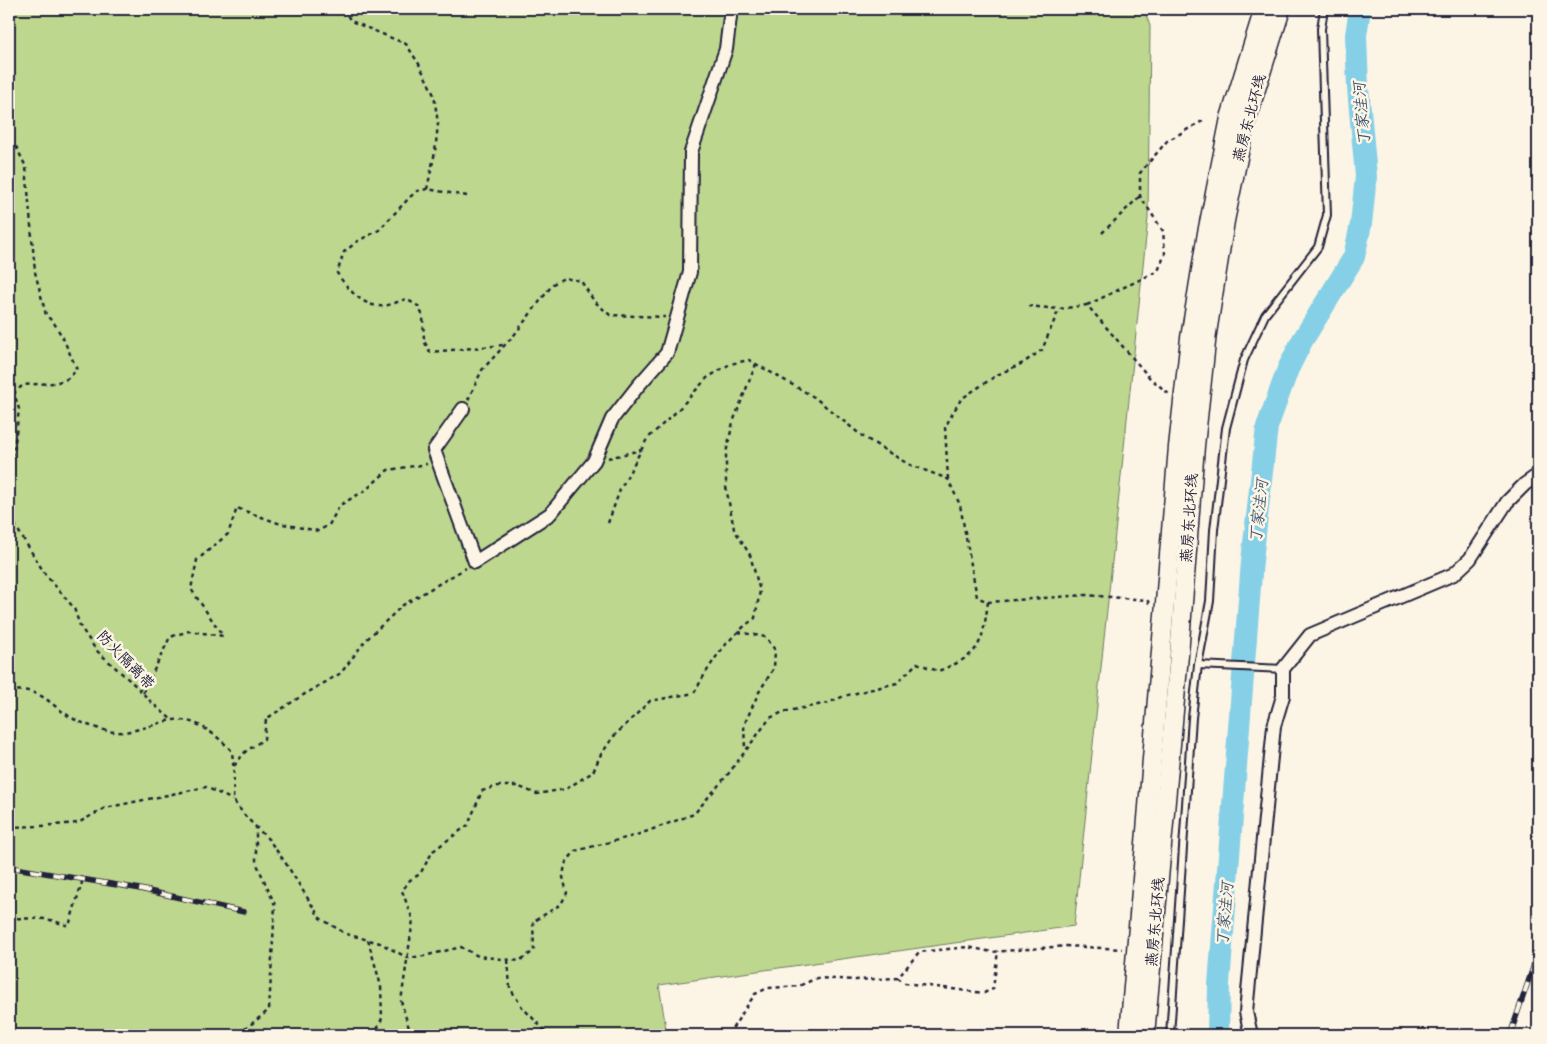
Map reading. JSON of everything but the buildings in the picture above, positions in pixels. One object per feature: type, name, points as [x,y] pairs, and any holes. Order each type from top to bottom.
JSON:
[{"type":"main road","name":"燕房东北环线","points":[[1129,1035],[1178,447],[1190,338],[1207,233],[1230,118],[1264,9]]},
{"type":"main road","name":"燕房东北环线","points":[[1145,1035],[1179,655],[1195,446],[1207,332],[1225,222],[1245,124],[1281,9]]},
{"type":"street","points":[[463,409],[434,450],[476,562],[550,514],[594,461],[612,419],[666,353],[690,272],[691,152],[726,49],[731,9]]},
{"type":"street","points":[[1251,1035],[1246,1012],[1274,726],[1282,696],[1283,669],[1310,635],[1454,574],[1470,559],[1506,502],[1525,484],[1538,475]]},
{"type":"lane","points":[[1170,1035],[1192,728],[1198,664],[1210,601],[1214,530],[1226,428],[1244,360],[1265,315],[1318,247],[1327,214],[1321,29],[1324,9]]},
{"type":"lane","points":[[1198,664],[1283,669]]},
{"type":"path","points":[[343,9],[351,21],[406,44],[419,64],[434,95],[438,124],[428,189]]},
{"type":"path","points":[[1028,306],[1059,309],[1087,306],[1158,271],[1165,254],[1163,231],[1140,196],[1140,173],[1167,141],[1206,119]]},
{"type":"path","points":[[9,132],[26,167],[35,272],[46,315],[54,323],[77,370],[67,379],[55,383],[23,385],[14,393],[19,409],[14,450],[9,462]]},
{"type":"path","points":[[467,196],[428,189],[417,191],[379,230],[358,241],[344,252],[337,273],[347,288],[364,302],[382,306],[406,299],[418,306],[423,316],[424,341],[430,352],[504,345]]},
{"type":"path","points":[[1102,233],[1140,196]]},
{"type":"path","points":[[463,409],[482,370],[515,334],[553,284],[564,278],[581,281],[594,301],[610,315],[677,317]]},
{"type":"path","points":[[1087,306],[1148,377],[1171,396]]},
{"type":"path","points":[[1059,309],[1042,350],[1023,363],[997,375],[961,399],[945,427],[948,479],[960,505],[977,597],[988,602],[1086,595],[1147,600],[1152,607]]},
{"type":"path","points":[[608,523],[620,490],[647,439],[678,410],[707,378],[730,364],[749,360],[814,397],[862,436],[908,464],[948,479]]},
{"type":"path","points":[[411,1035],[401,1001],[413,920],[402,891],[410,880],[420,874],[433,851],[468,825],[482,791],[498,786],[516,786],[537,794],[566,789],[592,772],[600,756],[614,736],[650,701],[694,692],[715,657],[737,632],[756,618],[760,590],[750,555],[734,529],[726,487],[726,453],[733,422],[756,364]]},
{"type":"path","points":[[594,461],[641,450]]},
{"type":"path","points":[[143,693],[170,637],[189,631],[223,636],[191,589],[197,560],[228,534],[237,508],[278,523],[318,531],[329,525],[340,505],[366,490],[388,470],[438,462]]},
{"type":"path","name":"防火隔离带","points":[[9,509],[16,527],[45,574],[74,608],[80,626],[96,650],[172,720]]},
{"type":"path","points":[[234,766],[245,752],[264,739],[266,719],[300,696],[341,673],[364,641],[403,604],[476,562]]},
{"type":"path","points":[[9,827],[78,823],[105,808],[206,787],[233,800],[256,828],[269,840],[320,918],[346,934],[380,943],[408,958],[424,956],[461,946],[478,956],[519,961],[534,951],[534,922],[561,904],[567,893],[563,877],[565,864],[575,851],[637,835],[694,814],[770,718],[784,712],[828,703],[844,696],[897,683],[918,663],[938,671],[956,665],[969,656],[980,643],[988,602]]},
{"type":"path","points":[[737,632],[766,637],[775,650],[774,668],[744,725],[745,751]]},
{"type":"path","points":[[9,692],[21,689],[45,697],[77,720],[110,732],[135,730],[172,720],[188,721],[205,728],[232,751],[234,766],[233,800]]},
{"type":"path","points":[[239,1035],[270,1010],[274,906],[256,862],[256,828]]},
{"type":"path","points":[[9,918],[47,919],[69,926],[83,879]]},
{"type":"path","points":[[368,940],[381,986],[382,1018],[375,1035]]},
{"type":"path","points":[[898,978],[919,952],[968,947],[998,951],[1066,946],[1126,949]]},
{"type":"path","points":[[728,1035],[755,994],[768,988],[799,986],[818,978],[856,980],[898,978],[905,983],[984,993],[993,989],[998,951]]},
{"type":"path","points":[[508,960],[510,988],[522,1007],[549,1035]]},
{"type":"green space","points":[[9,9],[1144,9],[1150,26],[1148,218],[1074,926],[659,985],[667,1035],[9,1035]]},
{"type":"waterway","name":"丁家洼河","points":[[1218,1035],[1219,984],[1252,561],[1267,427],[1288,369],[1302,341],[1354,257],[1361,224],[1366,176],[1358,88],[1356,35],[1360,9]]},
{"type":"railway","points":[[9,867],[135,888],[244,912]]},
{"type":"railway","points":[[1510,1035],[1538,953]]},
{"type":"railway","points":[[502,1032],[506,1035]]}]
